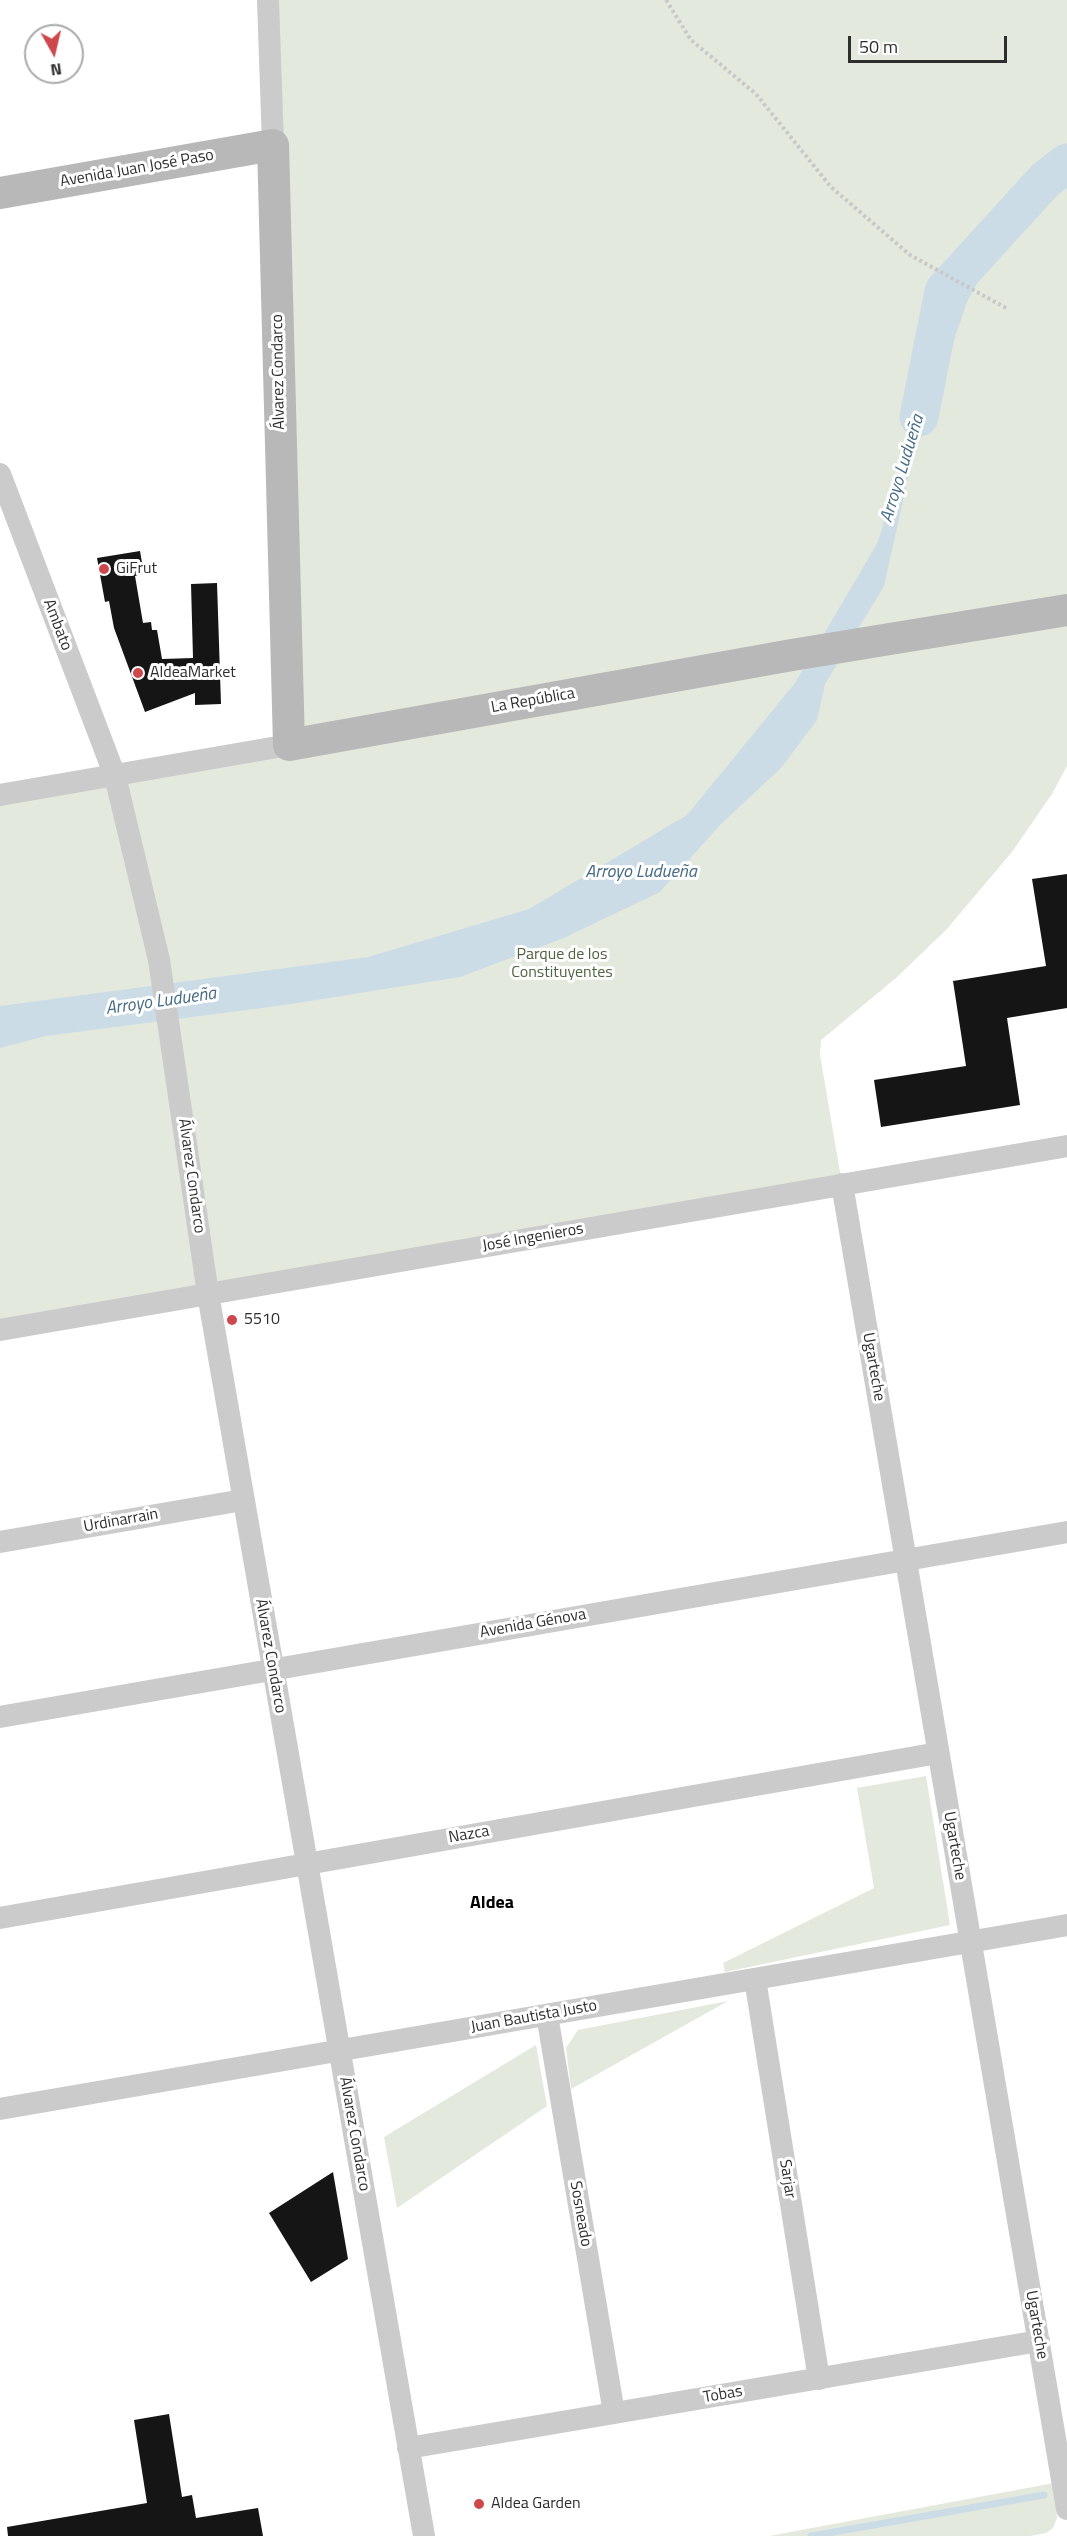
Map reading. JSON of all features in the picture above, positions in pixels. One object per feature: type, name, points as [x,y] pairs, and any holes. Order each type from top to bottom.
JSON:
[{"type":"main road","name":"Avenida Juan José Paso","points":[[0,193],[273,145]]},
{"type":"main road","name":"Álvarez Condarco","points":[[273,145],[288,745]]},
{"type":"main road","name":"La República","points":[[288,745],[792,655],[1067,609]]},
{"type":"street","name":"Álvarez Condarco","points":[[268,0],[273,145]]},
{"type":"street","name":"Ambato","points":[[0,474],[6,509],[115,776]]},
{"type":"street","name":"La República","points":[[0,795],[288,745]]},
{"type":"street","name":"Álvarez Condarco","points":[[115,776],[159,960],[208,1294],[424,2536]]},
{"type":"street","name":"José Ingenieros","points":[[0,1330],[1067,1146]]},
{"type":"street","name":"Ugarteche","points":[[842,1184],[1067,2509]]},
{"type":"street","name":"Urdinarrain","points":[[0,1542],[243,1500]]},
{"type":"street","name":"Avenida Génova","points":[[0,1717],[1067,1532]]},
{"type":"street","name":"Nazca","points":[[0,1918],[938,1754]]},
{"type":"street","name":"Juan Bautista Justo","points":[[0,2109],[1067,1926]]},
{"type":"street","name":"Sarjar","points":[[755,1979],[819,2379]]},
{"type":"street","name":"Sosneado","points":[[547,2015],[614,2413]]},
{"type":"street","name":"Tobas","points":[[408,2448],[1038,2341]]},
{"type":"path","points":[[666,0],[691,40],[756,94],[831,187],[910,255],[1006,308]]},
{"type":"green space","name":"Parque de los Constituyentes","points":[[268,0],[1067,0],[1067,766],[1052,794],[1012,852],[946,930],[896,978],[821,1040],[820,1055],[842,1184],[0,1330],[0,795],[288,745]]},
{"type":"green space","points":[[926,1776],[950,1925],[725,1972],[723,1963],[874,1888],[857,1788]]},
{"type":"green space","points":[[728,2001],[571,2089],[566,2048],[578,2030]]},
{"type":"green space","points":[[536,2045],[547,2106],[397,2208],[384,2137]]},
{"type":"green space","points":[[1054,2483],[1057,2518],[1053,2528],[1046,2533],[1030,2536],[769,2536]]},
{"type":"water","name":"Arroyo Ludueña","points":[[1067,158],[1067,179],[995,248],[967,302],[911,465],[884,586],[825,684],[817,720],[781,768],[721,824],[660,892],[564,938],[460,977],[285,1005],[46,1036],[0,1048],[0,1006],[368,957],[529,909],[687,815],[795,683],[878,542],[958,270],[1035,185]]},
{"type":"building","points":[[140,551],[144,574],[135,576],[143,623],[151,622],[152,630],[157,630],[162,659],[193,658],[191,584],[217,583],[221,704],[195,705],[195,693],[145,712],[114,628],[109,601],[105,602],[97,558]]},
{"type":"building","points":[[1067,874],[1067,1008],[1007,1018],[1020,1105],[881,1127],[874,1080],[966,1066],[953,981],[1046,966],[1032,879]]},
{"type":"building","points":[[333,2172],[348,2259],[311,2282],[269,2213]]},
{"type":"building","points":[[169,2414],[182,2497],[192,2495],[196,2518],[258,2508],[263,2536],[8,2536],[7,2527],[147,2503],[134,2420]]},
{"type":"waterway","name":"Arroyo Ludueña","points":[[919,417],[944,291],[1045,180],[1067,163]]},
{"type":"waterway","points":[[811,2536],[1044,2495]]},
{"type":"place","name":"GiFrut","points":[[104,569]]},
{"type":"place","name":"AldeaMarket","points":[[138,673]]},
{"type":"place","name":"5510","points":[[232,1320]]},
{"type":"place","name":"Aldea Garden","points":[[479,2504]]},
{"type":"district","name":"Aldea","points":[[492,1904]]}]
